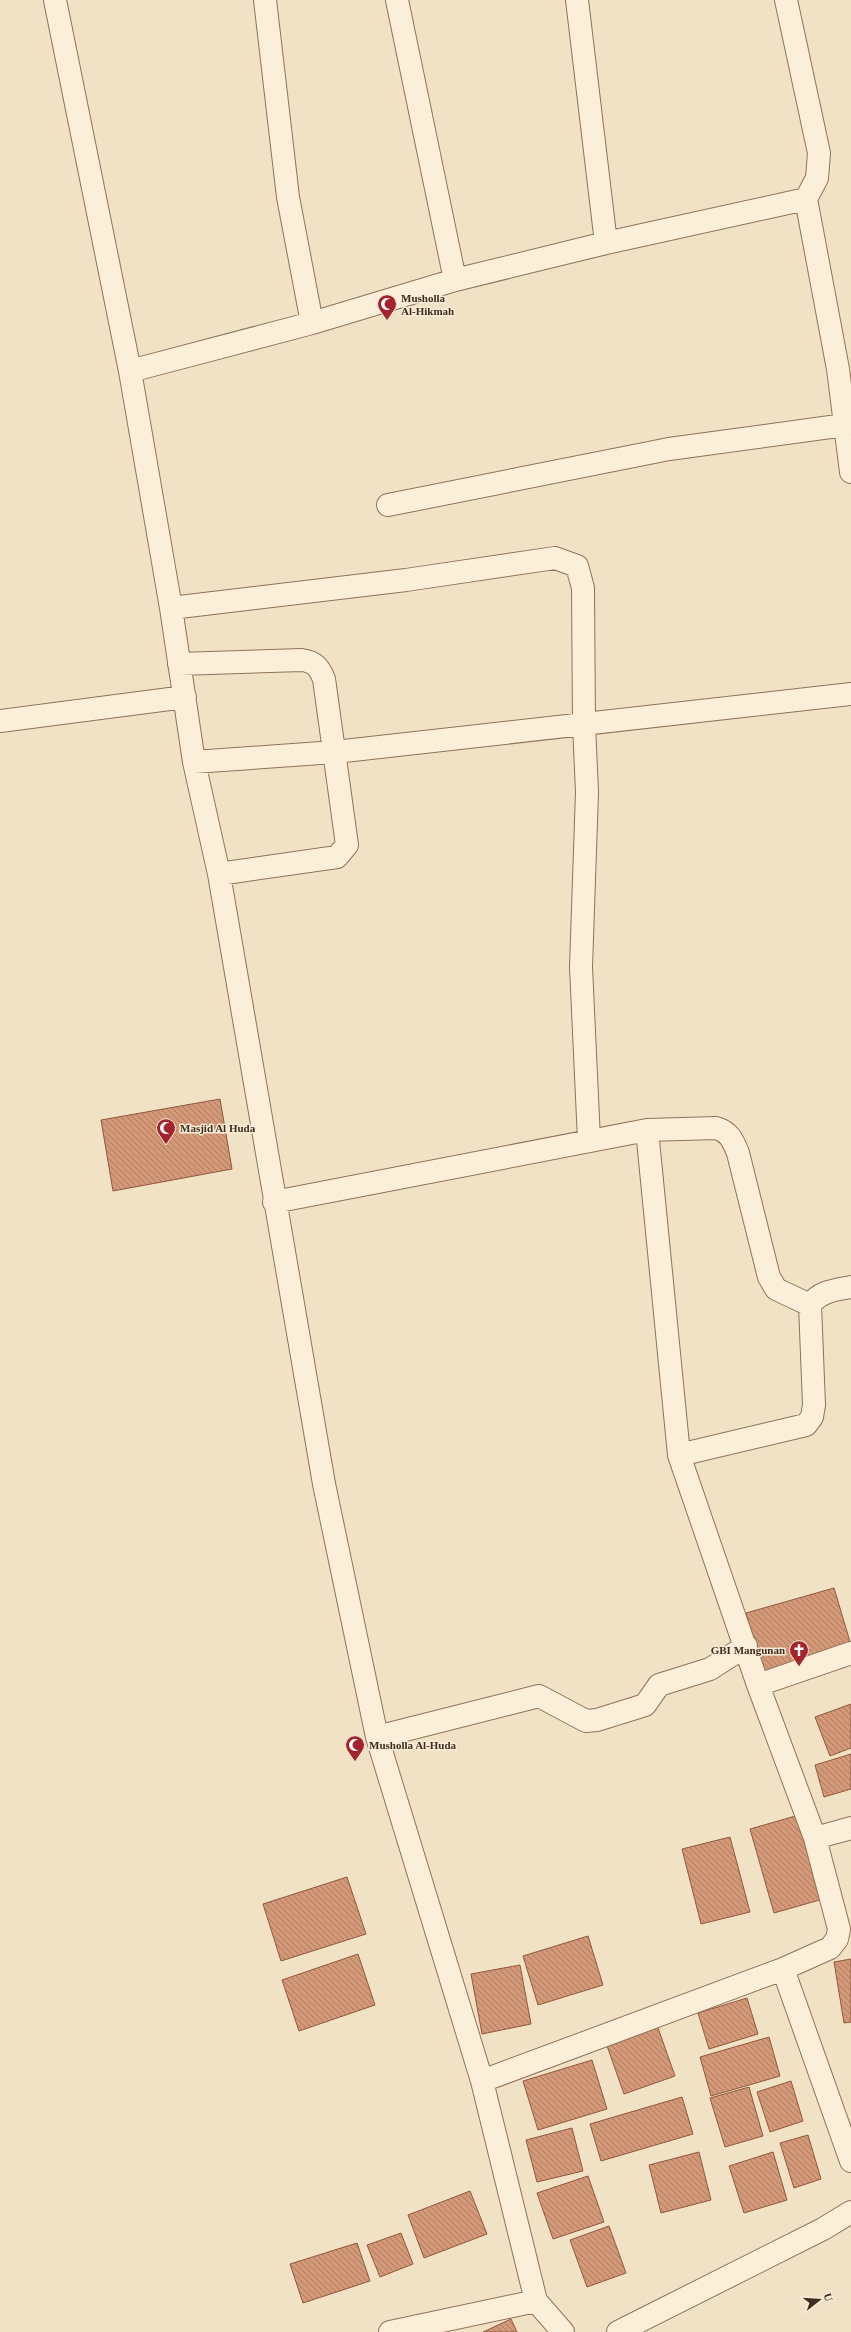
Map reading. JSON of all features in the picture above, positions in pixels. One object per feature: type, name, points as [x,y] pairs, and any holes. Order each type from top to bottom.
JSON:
[{"type":"street","points":[[55,0],[130,371],[171,608],[194,762],[219,874],[274,1202],[324,1484],[377,1736],[482,2081],[536,2301],[563,2332]]},
{"type":"street","points":[[265,0],[288,197],[312,323]]},
{"type":"street","points":[[397,0],[455,280]]},
{"type":"street","points":[[577,0],[606,243]]},
{"type":"street","points":[[786,0],[819,153],[817,178],[806,199],[838,369],[851,472]]},
{"type":"street","points":[[130,371],[312,323],[455,280],[606,243],[806,199]]},
{"type":"street","points":[[388,506],[669,449],[845,425]]},
{"type":"street","points":[[171,608],[406,580],[555,558],[577,566],[582,588],[584,725],[587,792],[581,968],[589,1140]]},
{"type":"street","points":[[179,664],[302,660],[312,662],[320,668],[324,679],[347,845],[343,852],[337,857],[219,874]]},
{"type":"street","points":[[194,762],[335,752],[851,694]]},
{"type":"street","points":[[0,721],[185,697]]},
{"type":"street","points":[[274,1202],[647,1130],[716,1128],[725,1131],[733,1140],[738,1153],[769,1277],[776,1289],[810,1305]]},
{"type":"street","points":[[482,2081],[783,1969],[830,1948],[845,1928],[815,1838],[758,1685],[746,1646],[679,1455],[647,1130]]},
{"type":"street","points":[[679,1455],[806,1425],[812,1417],[814,1404],[810,1305],[815,1298],[825,1292],[851,1287]]},
{"type":"street","points":[[377,1736],[539,1696],[586,1721],[607,1717],[645,1705],[659,1685],[710,1670],[746,1646]]},
{"type":"street","points":[[758,1685],[851,1653]]},
{"type":"street","points":[[815,1838],[851,1828]]},
{"type":"street","points":[[783,1969],[851,2161]]},
{"type":"street","points":[[618,2332],[823,2229],[851,2212]]},
{"type":"street","points":[[390,2332],[536,2301]]},
{"type":"building","name":"Masjid Al Huda","points":[[220,1099],[232,1169],[113,1191],[101,1120]]},
{"type":"building","points":[[834,1588],[851,1645],[763,1673],[746,1613]]},
{"type":"building","points":[[851,1704],[851,1748],[830,1756],[815,1717]]},
{"type":"building","points":[[851,1754],[851,1789],[824,1797],[815,1765]]},
{"type":"building","points":[[799,1815],[823,1899],[774,1913],[750,1829]]},
{"type":"building","points":[[730,1837],[750,1912],[701,1924],[682,1849]]},
{"type":"building","points":[[347,1877],[366,1934],[281,1961],[263,1904]]},
{"type":"building","points":[[588,1936],[603,1985],[538,2005],[523,1956]]},
{"type":"building","points":[[358,1954],[375,2005],[299,2031],[282,1980]]},
{"type":"building","points":[[851,1959],[851,2022],[844,2023],[834,1962]]},
{"type":"building","points":[[520,1965],[531,2024],[482,2034],[471,1974]]},
{"type":"building","points":[[747,1998],[758,2034],[709,2049],[698,2013]]},
{"type":"building","points":[[657,2025],[675,2076],[624,2094],[606,2043]]},
{"type":"building","points":[[769,2037],[780,2076],[711,2096],[700,2057]]},
{"type":"building","points":[[592,2060],[607,2109],[538,2130],[523,2081]]},
{"type":"building","points":[[791,2081],[803,2121],[770,2132],[757,2092]]},
{"type":"building","points":[[749,2087],[763,2136],[725,2147],[710,2098]]},
{"type":"building","points":[[682,2097],[693,2134],[601,2161],[590,2124]]},
{"type":"building","points":[[572,2128],[583,2171],[537,2182],[526,2140]]},
{"type":"building","points":[[808,2135],[821,2179],[794,2188],[780,2143]]},
{"type":"building","points":[[699,2152],[711,2200],[661,2213],[649,2165]]},
{"type":"building","points":[[773,2152],[787,2200],[744,2213],[729,2166]]},
{"type":"building","points":[[588,2176],[604,2222],[553,2239],[537,2193]]},
{"type":"building","points":[[470,2191],[487,2234],[424,2258],[408,2215]]},
{"type":"building","points":[[609,2226],[626,2273],[587,2287],[570,2240]]},
{"type":"building","points":[[401,2233],[413,2264],[380,2277],[367,2245]]},
{"type":"building","points":[[357,2243],[370,2281],[303,2303],[290,2264]]},
{"type":"building","points":[[511,2319],[517,2332],[483,2332]]},
{"type":"place","name":"Musholla Al-Hikmah","points":[[387,321]]},
{"type":"place","name":"Masjid Al Huda","points":[[166,1145]]},
{"type":"place","name":"GBI Mangunan","points":[[799,1667]]},
{"type":"place","name":"Musholla Al-Huda","points":[[355,1762]]}]
